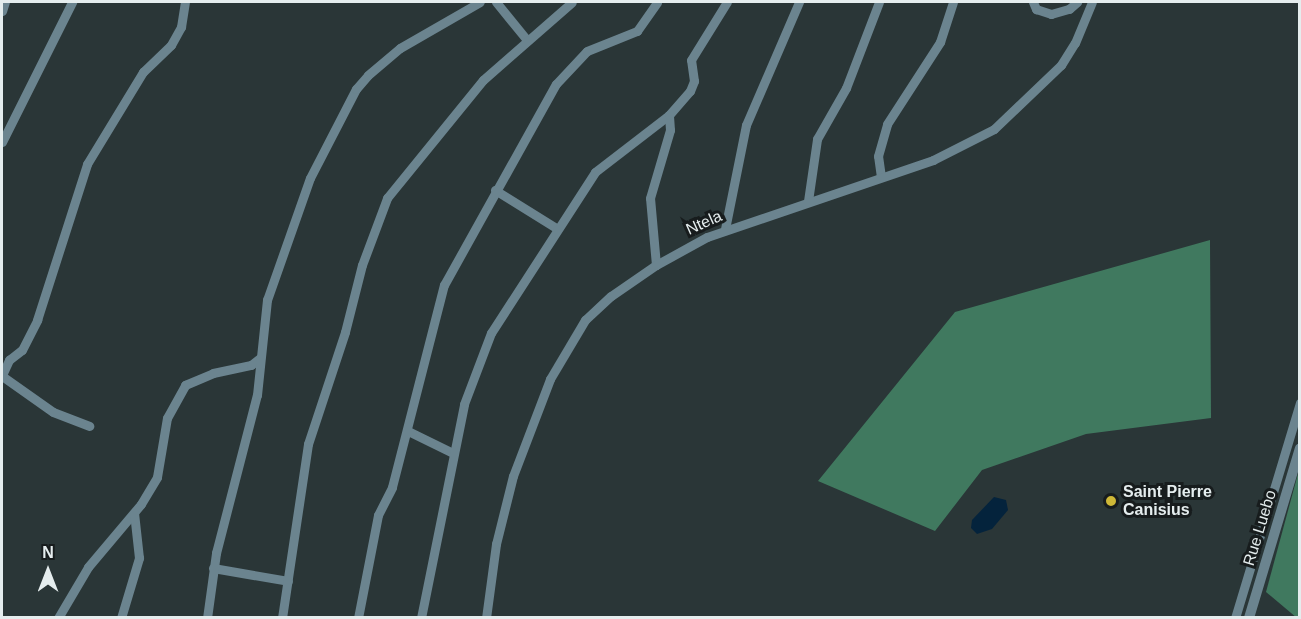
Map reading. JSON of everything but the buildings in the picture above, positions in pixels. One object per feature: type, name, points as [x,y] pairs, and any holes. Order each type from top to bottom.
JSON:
[{"type":"street","points":[[2,11],[5,2]]},
{"type":"street","points":[[2,142],[72,2]]},
{"type":"street","points":[[89,426],[53,412],[2,375],[9,360],[22,350],[37,320],[87,164],[143,72],[171,45],[181,27],[185,2]]},
{"type":"street","points":[[207,618],[213,568],[257,395],[265,309],[275,271],[310,178],[356,89],[400,48],[480,2]]},
{"type":"street","points":[[496,2],[527,40]]},
{"type":"street","points":[[282,618],[308,444],[376,224],[387,198],[483,80],[572,2]]},
{"type":"street","points":[[358,618],[378,515],[392,487],[444,285],[556,84],[587,51],[637,31],[657,2]]},
{"type":"street","points":[[421,618],[453,453],[467,394],[491,333],[556,228],[595,172],[669,115],[690,91],[694,81],[691,60],[727,2]]},
{"type":"street","points":[[726,229],[746,125],[799,2]]},
{"type":"street","points":[[808,201],[817,139],[846,88],[879,2]]},
{"type":"street","points":[[881,177],[878,156],[887,124],[940,42],[953,2]]},
{"type":"street","points":[[1033,2],[1036,9],[1051,14],[1069,9],[1077,2]]},
{"type":"street","name":"Ntela","points":[[486,618],[490,574],[507,500],[550,379],[585,320],[611,296],[656,265],[726,229],[881,177],[967,145],[1020,107],[1068,55],[1092,2]]},
{"type":"street","points":[[656,265],[650,198],[670,130],[669,115]]},
{"type":"street","points":[[495,190],[556,228]]},
{"type":"street","points":[[58,618],[99,551],[134,513],[159,474],[158,453],[167,418],[185,385],[213,373],[251,365],[260,358]]},
{"type":"street","points":[[1235,618],[1299,404]]},
{"type":"street","points":[[408,431],[453,453]]},
{"type":"street","name":"Rue Luebo","points":[[1249,618],[1299,448]]},
{"type":"street","points":[[121,618],[140,558],[134,513]]},
{"type":"street","points":[[213,568],[288,581]]},
{"type":"green space","points":[[1210,240],[1211,418],[1086,434],[982,470],[935,531],[818,481],[955,312]]},
{"type":"green space","points":[[1299,470],[1300,617],[1297,618],[1266,592]]},
{"type":"water","points":[[994,497],[1006,500],[1008,510],[992,529],[977,534],[971,528],[972,520]]},
{"type":"place","name":"Saint Pierre Canisius","points":[[1111,501]]}]
